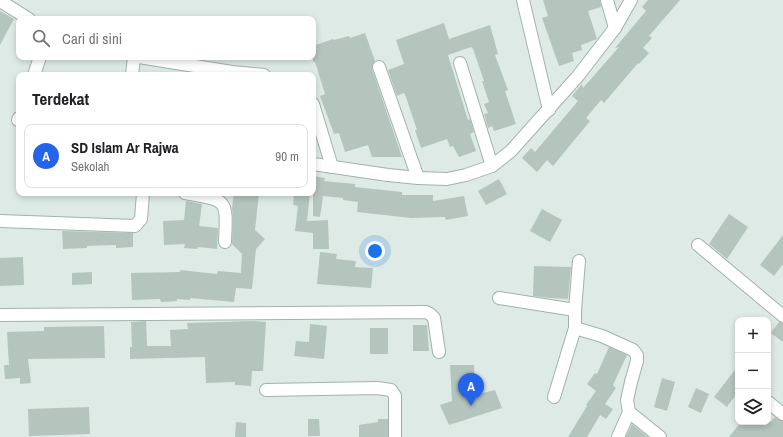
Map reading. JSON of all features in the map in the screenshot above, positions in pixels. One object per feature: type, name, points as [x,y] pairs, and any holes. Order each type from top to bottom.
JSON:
[{"type":"street","points":[[523,0],[549,110]]},
{"type":"street","points":[[607,0],[615,28]]},
{"type":"street","points":[[316,164],[418,178],[447,179],[466,175],[492,166],[511,150],[549,110],[578,76],[615,28],[630,0]]},
{"type":"street","points":[[0,1],[24,16]]},
{"type":"street","points":[[35,72],[39,60]]},
{"type":"street","points":[[132,72],[134,60]]},
{"type":"street","points":[[158,60],[232,72]]},
{"type":"street","points":[[460,63],[492,166]]},
{"type":"street","points":[[379,67],[418,178]]},
{"type":"street","points":[[316,114],[332,167]]},
{"type":"street","points":[[0,221],[135,226],[141,219],[143,196]]},
{"type":"street","points":[[203,196],[215,198],[222,203],[226,211],[225,242]]},
{"type":"street","points":[[698,245],[783,316]]},
{"type":"street","points":[[554,397],[575,328],[579,261]]},
{"type":"street","points":[[499,298],[575,310]]},
{"type":"street","points":[[0,315],[426,312],[434,318],[439,352]]},
{"type":"street","points":[[575,328],[602,336],[633,350],[637,355],[636,370],[630,382],[627,400],[630,412],[660,437]]},
{"type":"street","points":[[266,390],[377,388],[391,390],[395,396],[395,437]]},
{"type":"street","points":[[771,404],[783,414]]},
{"type":"street","points":[[618,437],[630,412]]},
{"type":"building","points":[[543,0],[600,0],[601,7],[588,11],[597,39],[581,45],[582,50],[572,53],[574,61],[559,66],[542,18],[548,16]]},
{"type":"building","points":[[648,0],[680,0],[649,36],[652,38],[643,48],[649,53],[639,64],[638,63],[604,103],[601,100],[586,118],[590,121],[553,166],[547,160],[537,172],[522,158],[531,148],[535,152],[578,101],[572,96],[582,84],[583,88],[619,47],[615,48],[646,11],[642,7]]},
{"type":"building","points":[[0,11],[14,19],[0,45]]},
{"type":"building","points":[[444,23],[449,39],[490,25],[498,54],[495,55],[508,90],[505,91],[516,124],[494,131],[492,126],[488,128],[484,114],[488,113],[484,104],[489,102],[482,81],[484,81],[473,49],[471,47],[448,55],[468,120],[470,119],[474,132],[470,134],[476,151],[459,157],[453,146],[450,147],[447,139],[421,148],[415,130],[417,130],[406,97],[404,93],[397,96],[388,70],[404,64],[396,40]]},
{"type":"building","points":[[365,33],[375,61],[372,65],[372,69],[402,157],[372,157],[368,145],[345,152],[339,133],[334,134],[320,96],[325,94],[315,62],[313,62],[313,60],[316,60],[316,45],[333,39],[349,36],[350,38]]},
{"type":"building","points":[[316,176],[325,178],[324,181],[355,184],[355,187],[402,192],[402,195],[433,195],[433,201],[464,196],[468,216],[446,220],[445,217],[411,218],[357,212],[358,202],[343,200],[343,198],[323,196],[320,217],[313,216],[313,196],[316,196]]},
{"type":"building","points":[[499,179],[507,194],[486,205],[478,191]]},
{"type":"building","points":[[234,196],[259,196],[255,230],[265,239],[256,249],[252,289],[236,288],[234,302],[190,298],[190,300],[177,299],[177,301],[161,302],[160,299],[132,300],[131,273],[180,272],[180,270],[217,274],[218,271],[241,273],[242,254],[232,244]]},
{"type":"building","points":[[294,196],[310,196],[307,221],[328,220],[329,249],[313,249],[313,233],[295,231],[298,206],[293,205]]},
{"type":"building","points":[[186,201],[202,204],[199,226],[218,228],[217,249],[198,247],[197,249],[184,248],[185,244],[164,245],[163,221],[184,220]]},
{"type":"building","points":[[542,209],[562,220],[550,242],[530,231]]},
{"type":"building","points":[[729,214],[748,227],[727,259],[709,244]]},
{"type":"building","points":[[62,231],[133,233],[133,247],[116,248],[116,245],[63,249]]},
{"type":"building","points":[[783,235],[783,264],[774,276],[760,265]]},
{"type":"building","points":[[320,252],[337,254],[336,259],[356,261],[355,267],[373,268],[371,288],[317,284]]},
{"type":"building","points":[[23,257],[24,285],[0,286],[0,258]]},
{"type":"building","points":[[534,266],[571,267],[568,299],[533,296]]},
{"type":"building","points":[[92,272],[92,284],[72,285],[72,273]]},
{"type":"building","points":[[146,321],[147,346],[171,346],[170,330],[188,329],[187,323],[266,322],[263,371],[252,371],[251,386],[235,385],[235,382],[206,383],[205,357],[130,359],[130,347],[132,347],[131,322]]},
{"type":"building","points":[[779,322],[783,323],[783,342],[771,333]]},
{"type":"building","points":[[310,324],[327,326],[324,359],[294,356],[296,341],[309,342]]},
{"type":"building","points":[[413,325],[427,325],[429,351],[413,351]]},
{"type":"building","points":[[104,326],[105,358],[28,359],[31,383],[20,384],[20,378],[5,379],[4,365],[9,365],[7,332],[44,331],[44,327]]},
{"type":"building","points":[[370,328],[388,328],[388,354],[370,354]]},
{"type":"building","points":[[609,347],[627,355],[613,385],[616,388],[605,404],[613,409],[606,419],[600,415],[587,437],[568,437],[587,406],[586,405],[596,391],[587,384],[595,373],[597,374]]},
{"type":"building","points":[[450,365],[474,365],[475,395],[495,390],[502,408],[449,425],[440,405],[452,401]]},
{"type":"building","points":[[735,370],[735,396],[727,407],[714,397]]},
{"type":"building","points":[[662,378],[675,382],[667,411],[654,407]]},
{"type":"building","points":[[696,388],[709,394],[701,413],[688,407]]},
{"type":"building","points":[[89,407],[90,434],[29,436],[28,409]]},
{"type":"building","points":[[775,417],[783,421],[783,437],[729,437],[739,425],[771,425],[771,422]]},
{"type":"building","points":[[308,419],[319,419],[320,436],[308,436]]},
{"type":"building","points":[[378,419],[388,419],[388,437],[359,437],[359,425],[378,422]]},
{"type":"building","points":[[236,422],[246,423],[246,437],[235,437]]},
{"type":"building","points":[[632,424],[648,437],[626,437]]},
{"type":"place","name":"SD Islam Ar Rajwa","points":[[471,406]]}]
